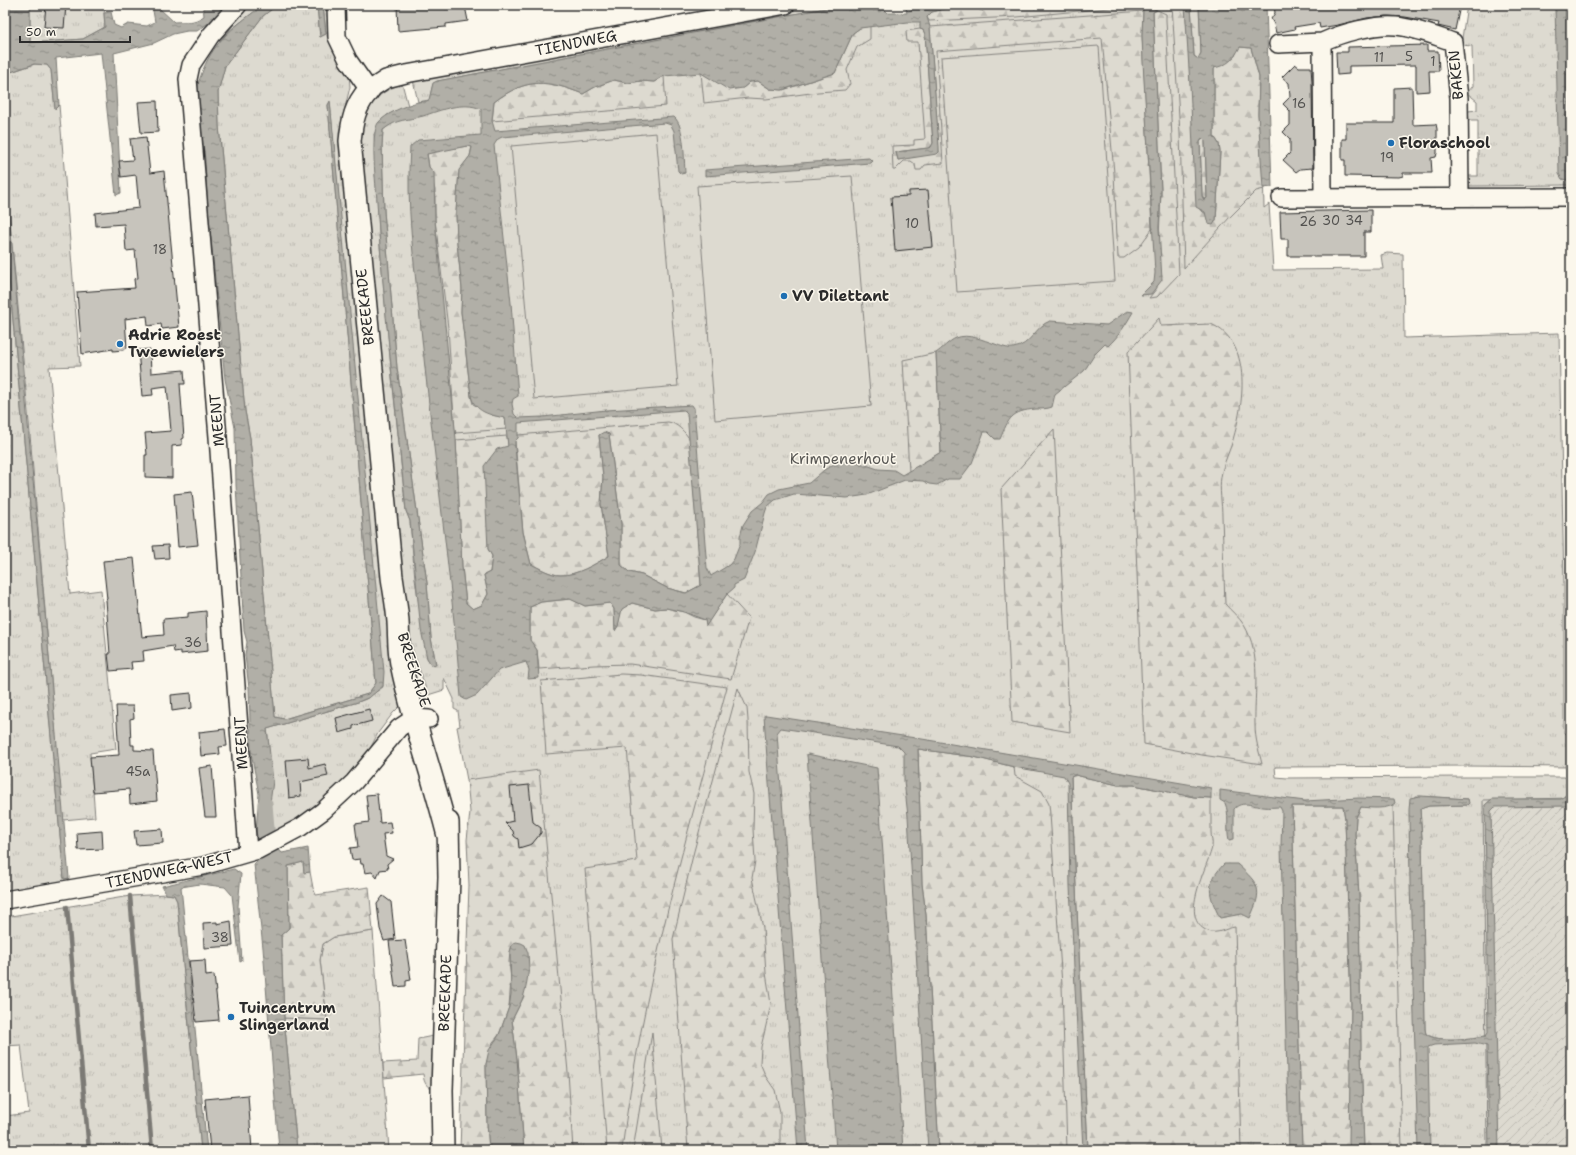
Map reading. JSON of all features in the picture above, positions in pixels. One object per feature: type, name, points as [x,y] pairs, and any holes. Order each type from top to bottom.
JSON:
[{"type":"main road","name":"BREEKADE","points":[[369,90],[358,106],[352,122],[350,141],[392,577],[398,622],[424,725],[448,836],[449,877],[442,1090],[443,1150]]},
{"type":"street","name":"MEENT","points":[[238,5],[211,35],[191,65],[188,79],[253,851]]},
{"type":"street","points":[[336,5],[337,37],[348,60],[369,90]]},
{"type":"street","name":"TIENDWEG","points":[[369,90],[386,79],[406,74],[786,5]]},
{"type":"street","name":"BAKEN","points":[[1278,44],[1322,42],[1333,37],[1362,29],[1396,26],[1425,32],[1453,42],[1459,98],[1460,196]]},
{"type":"street","points":[[1322,42],[1323,198]]},
{"type":"street","points":[[1281,198],[1460,196],[1571,197]]},
{"type":"street","name":"TIENDWEG-WEST","points":[[5,900],[196,867],[253,851],[300,827],[323,811],[354,782],[388,740],[424,725]]},
{"type":"green space","points":[[30,5],[106,5],[104,13],[105,27],[83,39],[30,43]]},
{"type":"green space","points":[[250,5],[263,5],[229,31],[219,42]]},
{"type":"green space","points":[[277,5],[317,5],[320,37],[326,34],[323,5],[331,5],[349,74],[350,87],[339,132],[381,536],[403,703],[393,713],[378,733],[368,753],[340,787],[308,814],[281,831],[266,832],[267,729],[358,702],[366,699],[383,687],[330,102],[328,105],[376,683],[368,694],[284,719],[275,717],[250,438],[245,411],[219,126],[218,92],[225,66],[263,16]]},
{"type":"green space","points":[[813,5],[842,5],[438,81],[433,84],[429,100],[418,102],[413,80]]},
{"type":"green space","name":"Krimpenerhout","points":[[951,5],[1259,5],[1264,208],[1269,204],[1273,270],[1383,269],[1381,255],[1387,253],[1403,254],[1404,338],[1559,333],[1564,587],[1564,733],[1571,734],[1571,767],[1275,767],[1276,777],[1287,778],[1564,777],[1571,779],[1571,791],[1561,799],[1486,1036],[1473,1038],[1446,1039],[1431,1037],[1426,1034],[1422,838],[1420,809],[1429,806],[1467,805],[1468,799],[1416,796],[1421,1041],[1491,1039],[1493,1150],[463,1150],[476,801],[471,780],[467,780],[457,727],[460,726],[458,711],[454,709],[454,699],[444,678],[444,690],[428,695],[411,645],[404,615],[358,158],[361,131],[366,114],[375,99],[402,83],[408,106],[387,115],[374,134],[379,234],[406,511],[410,521],[415,579],[427,658],[432,666],[436,664],[431,638],[427,583],[397,368],[384,211],[383,130],[391,124],[393,118]]},
{"type":"green space","points":[[965,5],[983,11],[983,5],[1031,5],[1035,9],[1038,5],[1140,5],[1017,17],[929,21],[927,17],[932,12]]},
{"type":"green space","points":[[1172,5],[1185,5],[1200,210],[1216,220],[1220,152],[1219,144],[1214,136],[1214,68],[1235,56],[1239,47],[1251,48],[1259,77],[1258,114],[1264,189],[1256,191],[1230,217],[1184,268],[1180,133]]},
{"type":"green space","points":[[1191,5],[1199,5],[1201,53],[1198,59],[1194,56]]},
{"type":"green space","points":[[1467,5],[1555,5],[1562,179],[1567,180],[1571,175],[1571,185],[1467,186],[1466,176],[1478,176],[1478,120],[1469,120],[1468,111],[1477,110],[1477,101],[1467,93],[1473,86],[1472,46],[1461,45]]},
{"type":"green space","points":[[1566,5],[1571,5],[1571,171],[1568,10]]},
{"type":"green space","points":[[1157,10],[1166,14],[1179,274],[1157,297],[1149,298],[1157,288],[1161,191],[1153,12]]},
{"type":"green space","points":[[1143,11],[1142,35],[1152,229],[1139,247],[1124,258],[1118,258],[1114,173],[1102,38],[936,51],[943,163],[925,165],[921,170],[916,170],[915,164],[911,161],[904,161],[895,170],[893,170],[892,146],[914,145],[914,140],[925,139],[918,42],[907,42],[906,31],[920,29],[923,30],[925,34],[933,143],[931,147],[928,148],[896,152],[898,160],[939,152],[930,27]]},
{"type":"green space","points":[[870,26],[870,39],[857,47],[847,70],[850,84],[845,90],[766,99],[748,98],[704,103],[701,73],[743,88],[750,82],[758,81],[770,89],[783,90],[835,73],[853,33],[860,28]]},
{"type":"green space","points":[[1099,46],[1115,281],[957,292],[941,57]]},
{"type":"green space","points":[[35,64],[47,65],[51,70],[55,108],[59,105],[80,366],[49,367],[70,594],[101,590],[116,749],[90,753],[95,817],[63,820],[29,423],[5,170],[5,74]]},
{"type":"green space","points":[[664,76],[666,106],[492,121],[494,102],[517,88],[527,85],[537,83],[548,84],[570,89],[583,94],[595,87],[614,80],[628,83],[641,81],[654,82]]},
{"type":"green space","points":[[656,133],[678,386],[534,399],[511,146]]},
{"type":"green space","points":[[1202,137],[1205,141],[1207,198],[1204,200],[1202,196],[1200,142]]},
{"type":"green space","points":[[472,146],[470,156],[459,171],[456,212],[457,243],[462,289],[461,312],[471,396],[473,404],[492,415],[505,418],[507,429],[455,433],[448,328],[435,220],[435,190],[427,153]]},
{"type":"green space","name":"VV Dilettant","points":[[852,176],[871,406],[715,420],[697,186]]},
{"type":"green space","points":[[5,233],[64,878],[69,878],[66,885],[5,895]]},
{"type":"green space","points":[[1159,318],[1161,326],[1211,324],[1224,333],[1233,344],[1239,358],[1242,374],[1242,390],[1238,422],[1223,467],[1220,482],[1225,604],[1244,625],[1250,637],[1253,649],[1256,674],[1255,730],[1262,764],[1144,744],[1128,352]]},
{"type":"green space","points":[[936,353],[941,452],[909,472],[903,360]]},
{"type":"green space","points":[[668,422],[675,424],[690,440],[701,585],[686,593],[667,588],[642,575],[629,572],[621,565],[621,524],[609,434],[604,433],[599,435],[603,477],[601,504],[609,556],[586,569],[566,575],[553,574],[531,564],[523,532],[515,441],[518,438],[518,435]]},
{"type":"green space","points":[[1054,429],[1070,732],[1012,722],[1001,489]]},
{"type":"green space","points":[[507,436],[508,446],[488,549],[492,556],[490,572],[484,575],[488,594],[482,605],[473,609],[466,604],[462,567],[456,440]]},
{"type":"green space","points":[[727,594],[749,618],[731,679],[630,664],[539,669],[537,650],[530,641],[530,607],[541,602],[571,599],[585,606],[610,603],[614,609],[615,630],[618,626],[621,609],[632,603],[655,609],[666,608],[684,612],[705,620],[706,625]]},
{"type":"green space","points":[[621,674],[641,675],[727,687],[666,917],[630,1091],[622,1150],[607,1150],[585,869],[637,861],[627,748],[546,754],[541,681]]},
{"type":"green space","points":[[738,688],[747,708],[749,772],[754,794],[753,829],[755,861],[752,878],[763,928],[766,973],[771,1004],[761,1047],[760,1063],[766,1077],[775,1090],[780,1112],[780,1150],[688,1150],[673,939],[694,851]]},
{"type":"green space","points":[[918,749],[974,757],[1014,767],[1015,776],[1042,791],[1049,804],[1062,985],[1067,1150],[939,1150],[926,915],[922,884]]},
{"type":"green space","points":[[539,770],[568,1072],[573,1150],[524,1150],[517,1059],[512,1020],[523,998],[512,945],[509,962],[511,979],[509,1007],[499,1035],[493,1042],[486,1064],[489,1150],[460,1150],[469,885],[467,840],[470,812],[467,780]]},
{"type":"green space","points":[[1075,775],[1118,785],[1134,785],[1194,797],[1211,798],[1212,847],[1197,892],[1195,916],[1199,925],[1211,932],[1218,932],[1235,927],[1241,1150],[1088,1150],[1071,777]]},
{"type":"green space","points":[[1571,798],[1571,1150],[1487,1150],[1483,800]]},
{"type":"green space","points":[[1393,805],[1402,1150],[1364,1150],[1359,896],[1355,834],[1356,817],[1361,807]]},
{"type":"green space","points":[[1292,806],[1343,806],[1345,819],[1351,1004],[1350,1150],[1302,1150]]},
{"type":"green space","points":[[303,862],[304,872],[310,872],[316,895],[369,887],[373,931],[334,937],[323,944],[320,960],[327,1020],[284,1018],[281,935],[289,928],[288,866]]},
{"type":"green space","points":[[174,895],[177,901],[201,1150],[5,1150],[5,1116],[29,1113],[21,1045],[5,1046],[5,917],[130,896]]},
{"type":"green space","points":[[373,931],[389,1150],[297,1150],[284,1018],[327,1020],[320,960],[323,944],[334,937]]},
{"type":"green space","points":[[652,1032],[662,1150],[633,1150]]},
{"type":"green space","points":[[438,1035],[436,1092],[426,1085],[423,1074],[384,1078],[383,1063],[417,1061],[418,1039]]},
{"type":"water","points":[[7,5],[30,5],[30,43],[83,39],[105,27],[104,13],[111,12],[114,25],[121,28],[128,24],[147,26],[155,22],[152,5],[159,5],[159,8],[174,22],[190,22],[204,16],[203,5],[228,5],[213,24],[210,22],[197,31],[187,31],[173,34],[154,43],[114,53],[121,193],[116,195],[101,53],[56,58],[59,105],[55,109],[51,70],[47,65],[34,64],[5,74],[5,49],[9,48]]},
{"type":"water","points":[[263,5],[277,5],[263,16],[225,66],[218,92],[219,126],[245,411],[250,438],[275,717],[284,719],[368,694],[376,683],[328,105],[330,101],[384,672],[383,686],[370,697],[358,702],[267,729],[273,781],[266,832],[272,837],[259,843],[256,832],[259,794],[251,753],[249,688],[245,655],[247,642],[244,631],[236,485],[235,428],[225,379],[207,199],[205,160],[197,94],[198,85],[208,59],[220,41],[244,19]]},
{"type":"water","points":[[317,5],[323,5],[326,34],[320,37]]},
{"type":"water","points":[[842,5],[880,5],[888,13],[907,13],[906,9],[908,11],[912,10],[915,5],[960,5],[932,12],[927,17],[930,27],[939,146],[939,152],[937,154],[898,160],[896,152],[928,148],[931,147],[933,143],[925,34],[923,30],[920,29],[920,22],[860,28],[853,33],[835,73],[782,90],[770,89],[758,81],[750,82],[743,88],[729,90],[701,73],[664,76],[654,82],[641,81],[628,83],[614,80],[595,87],[583,94],[559,86],[537,83],[517,88],[494,102],[492,121],[495,131],[674,117],[678,121],[682,135],[684,152],[685,173],[681,174],[678,171],[674,131],[671,125],[665,123],[502,137],[498,139],[494,145],[511,303],[518,396],[513,399],[512,404],[514,414],[518,418],[543,417],[606,410],[692,405],[694,408],[707,568],[711,576],[729,565],[734,559],[740,544],[743,525],[752,511],[763,502],[769,494],[779,489],[809,483],[824,470],[836,463],[848,459],[878,469],[894,470],[902,475],[941,452],[936,353],[953,339],[965,336],[981,339],[1008,348],[1013,348],[1024,344],[1040,327],[1050,321],[1107,325],[1127,311],[1133,312],[1122,330],[1112,342],[1108,346],[1105,344],[1095,354],[1084,371],[1055,394],[1052,407],[1046,409],[1028,410],[1016,414],[1009,421],[1000,439],[995,439],[988,432],[984,432],[972,463],[960,479],[948,479],[937,485],[929,484],[923,481],[905,480],[867,495],[847,498],[794,494],[775,500],[767,507],[755,552],[744,580],[734,585],[734,588],[727,594],[706,626],[705,620],[684,612],[666,608],[655,609],[632,603],[622,609],[618,626],[615,631],[614,609],[610,603],[585,606],[570,599],[541,602],[530,607],[530,640],[537,650],[539,678],[528,679],[529,670],[526,662],[499,670],[477,695],[466,700],[461,697],[452,602],[425,366],[411,233],[409,168],[410,147],[418,140],[481,135],[481,109],[467,106],[452,107],[393,123],[383,130],[384,211],[397,368],[427,583],[431,638],[436,665],[432,666],[427,658],[421,630],[410,521],[406,511],[386,318],[374,160],[374,138],[378,123],[386,116],[402,108],[418,102],[429,100],[433,83],[437,81]],"holes":[[[467,146],[472,147],[470,156],[459,170],[456,212],[457,243],[462,289],[461,312],[471,396],[476,406],[484,412],[505,418],[508,446],[497,449],[484,466],[488,549],[492,556],[490,572],[484,575],[488,594],[482,605],[473,609],[466,603],[462,567],[456,439],[435,220],[434,173],[429,167],[427,154]],[[684,410],[687,413],[701,585],[686,593],[667,588],[642,575],[629,572],[621,565],[621,524],[609,434],[604,432],[599,435],[603,477],[601,504],[609,556],[585,569],[566,575],[553,574],[531,564],[523,532],[515,447],[515,441],[518,438],[518,423]]]},
{"type":"water","points":[[1142,5],[1153,5],[1154,9],[1157,10],[1153,12],[1161,191],[1159,227],[1162,280],[1151,294],[1141,295],[1154,282],[1155,273],[1143,62]]},
{"type":"water","points":[[1185,5],[1191,5],[1194,56],[1198,59],[1201,53],[1199,5],[1266,5],[1272,187],[1263,188],[1258,114],[1259,77],[1251,48],[1240,47],[1230,61],[1214,68],[1214,136],[1219,144],[1220,152],[1216,220],[1213,225],[1208,224],[1205,212],[1196,207]],"holes":[[[1202,138],[1205,141],[1207,198],[1204,200],[1202,196],[1200,142]]]},
{"type":"water","points":[[1555,5],[1566,5],[1568,10],[1571,175],[1567,180],[1562,179],[1559,174]]},
{"type":"water","points":[[869,158],[872,161],[870,163],[705,176],[705,170]]},
{"type":"water","points":[[5,170],[69,878],[64,879],[5,233]]},
{"type":"water","points":[[766,715],[922,739],[1211,788],[1211,798],[1194,797],[1134,785],[1118,785],[1075,775],[1071,777],[1088,1150],[1083,1150],[1070,886],[1068,783],[1064,776],[1014,767],[974,757],[918,749],[922,884],[926,915],[939,1150],[928,1150],[908,816],[904,781],[904,752],[898,746],[781,728],[777,733],[808,1150],[798,1150],[767,758],[764,716]]},
{"type":"water","points":[[807,754],[877,768],[903,1150],[836,1150]]},
{"type":"water","points":[[1220,790],[1305,801],[1359,798],[1394,799],[1395,803],[1388,807],[1361,807],[1356,817],[1355,834],[1359,896],[1364,1150],[1350,1150],[1349,1142],[1351,1004],[1345,819],[1343,806],[1292,806],[1302,1150],[1289,1150],[1281,847],[1282,811],[1280,807],[1265,807],[1248,804],[1237,806],[1234,809],[1234,839],[1229,840],[1227,812],[1225,803],[1220,800]]},
{"type":"water","points":[[1571,791],[1571,902],[1570,806],[1495,807],[1491,811],[1499,1150],[1489,1150],[1487,1046],[1475,1043],[1434,1045],[1428,1047],[1430,1150],[1418,1150],[1410,883],[1410,798],[1420,796],[1468,799],[1469,803],[1467,805],[1429,806],[1420,809],[1422,838],[1425,1029],[1426,1034],[1431,1037],[1455,1039],[1486,1036],[1488,1033],[1485,805],[1492,799],[1561,799]]},
{"type":"water","points":[[275,845],[282,853],[308,848],[310,872],[304,873],[303,862],[288,866],[289,928],[281,935],[284,1018],[297,1150],[279,1150],[263,948],[254,864]]},
{"type":"water","points":[[1224,864],[1237,864],[1251,877],[1255,883],[1258,894],[1250,918],[1242,914],[1220,918],[1216,910],[1211,896],[1211,884],[1218,871]]},
{"type":"water","points":[[234,869],[241,874],[238,906],[242,961],[240,962],[232,895],[225,887],[200,884],[181,887],[207,1150],[201,1150],[177,901],[174,895],[166,894],[162,886]]},
{"type":"water","points":[[516,942],[525,945],[528,953],[529,968],[523,998],[512,1020],[517,1059],[524,1150],[489,1150],[486,1064],[489,1050],[499,1035],[509,1007],[511,994],[510,952],[512,945]]},
{"type":"building","points":[[46,5],[66,5],[64,28],[44,27]]},
{"type":"building","points":[[397,5],[445,5],[445,9],[465,6],[468,21],[446,24],[446,27],[398,31]]},
{"type":"building","points":[[1274,5],[1460,6],[1455,30],[1438,26],[1439,23],[1405,17],[1387,16],[1367,18],[1320,28],[1319,23],[1294,27],[1295,29],[1276,33],[1271,19],[1275,13]]},
{"type":"building","points":[[1427,45],[1427,51],[1438,51],[1439,71],[1429,71],[1430,91],[1416,92],[1416,65],[1349,66],[1349,74],[1337,75],[1336,52],[1348,52],[1348,47]]},
{"type":"building","points":[[1295,64],[1299,67],[1311,67],[1313,168],[1300,169],[1296,172],[1283,160],[1290,153],[1290,139],[1283,132],[1290,125],[1290,111],[1283,104],[1290,97],[1289,83],[1282,77]]},
{"type":"building","points":[[1412,87],[1413,125],[1436,124],[1437,153],[1436,157],[1431,158],[1432,173],[1403,173],[1403,176],[1399,177],[1345,176],[1345,160],[1342,160],[1342,139],[1346,139],[1346,123],[1394,123],[1394,88]]},
{"type":"building","points":[[157,101],[158,132],[141,133],[138,102]]},
{"type":"building","points":[[146,137],[150,173],[164,171],[179,327],[162,329],[161,324],[148,326],[147,316],[125,319],[127,348],[123,350],[113,351],[113,349],[82,354],[77,292],[135,288],[134,279],[138,278],[135,250],[126,251],[124,224],[96,226],[95,213],[139,208],[136,175],[121,177],[119,161],[133,160],[130,139]]},
{"type":"building","points":[[928,190],[933,247],[895,251],[891,197],[909,196],[909,191]]},
{"type":"building","points":[[1371,210],[1371,232],[1364,232],[1364,256],[1288,256],[1288,239],[1281,239],[1280,212]]},
{"type":"building","points":[[150,349],[151,373],[184,370],[185,384],[180,384],[184,438],[182,439],[182,445],[172,446],[172,478],[145,477],[145,455],[147,455],[145,433],[171,431],[167,386],[152,388],[153,395],[142,396],[138,350]]},
{"type":"building","points":[[192,492],[198,545],[178,547],[174,494]]},
{"type":"building","points":[[168,545],[169,558],[155,559],[153,546]]},
{"type":"building","points":[[134,558],[142,637],[164,635],[163,619],[188,617],[188,613],[206,611],[208,651],[181,654],[181,651],[174,652],[173,646],[143,651],[144,661],[131,662],[132,669],[110,671],[108,654],[110,654],[107,599],[103,561]]},
{"type":"building","points":[[191,693],[192,708],[172,711],[171,695]]},
{"type":"building","points":[[116,706],[133,706],[134,718],[130,719],[131,745],[134,745],[134,750],[153,751],[157,801],[130,804],[129,789],[93,792],[90,757],[119,755]]},
{"type":"building","points":[[369,709],[372,721],[353,726],[353,729],[339,733],[336,718]]},
{"type":"building","points":[[225,729],[227,746],[219,747],[220,754],[201,756],[199,732]]},
{"type":"building","points":[[308,758],[309,768],[325,764],[328,776],[300,782],[301,796],[289,798],[286,760]]},
{"type":"building","points":[[212,766],[216,817],[205,817],[199,768]]},
{"type":"building","points":[[529,785],[533,822],[541,828],[541,833],[532,844],[519,848],[518,839],[514,836],[513,831],[505,823],[513,821],[510,787]]},
{"type":"building","points":[[377,794],[380,823],[390,822],[392,833],[383,834],[386,856],[393,859],[387,864],[388,869],[380,870],[377,878],[372,872],[365,873],[360,859],[352,860],[350,848],[358,847],[355,824],[369,822],[366,795]]},
{"type":"building","points":[[162,829],[163,843],[136,845],[134,831]]},
{"type":"building","points":[[102,831],[103,849],[78,850],[77,833]]},
{"type":"building","points":[[383,896],[391,902],[395,939],[384,941],[380,929],[377,904]]},
{"type":"building","points":[[231,921],[233,946],[204,948],[203,923],[217,922],[217,924]]},
{"type":"building","points":[[405,940],[411,980],[406,981],[406,986],[395,987],[389,941]]},
{"type":"building","points":[[205,960],[206,976],[214,975],[219,1020],[196,1022],[189,961]]},
{"type":"building","points":[[248,1095],[252,1150],[210,1150],[205,1099]]},
{"type":"waterway","points":[[265,804],[269,852]]},
{"type":"waterway","points":[[130,896],[152,1150]]},
{"type":"waterway","points":[[67,907],[89,1150]]},
{"type":"place","name":"Floraschool","points":[[1391,143]]},
{"type":"place","name":"VV Dilettant","points":[[784,296]]},
{"type":"place","name":"Adrie Roest Tweewielers","points":[[120,344]]},
{"type":"place","name":"Tuincentrum Slingerland","points":[[231,1017]]}]
